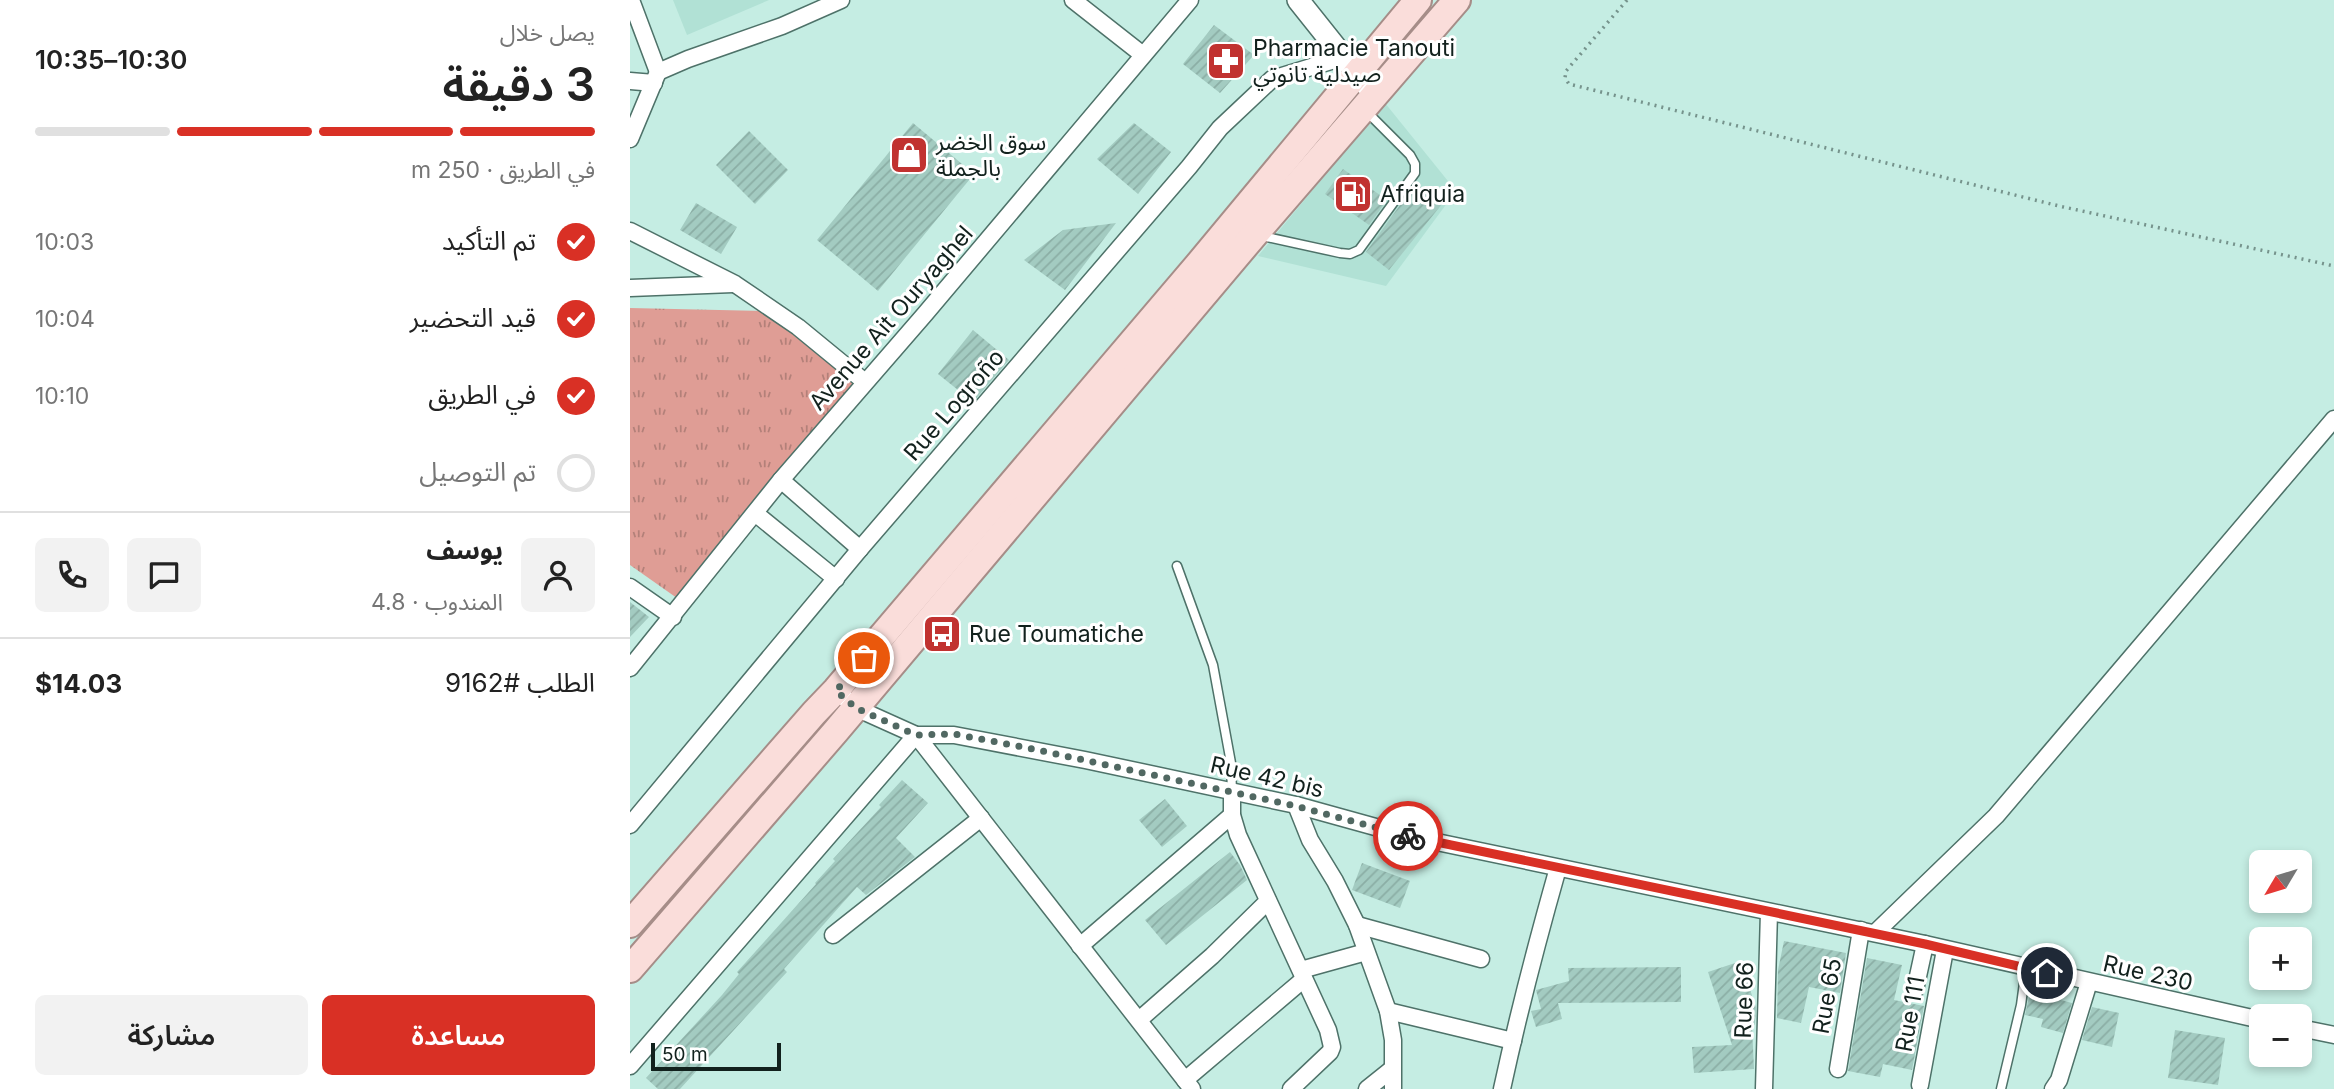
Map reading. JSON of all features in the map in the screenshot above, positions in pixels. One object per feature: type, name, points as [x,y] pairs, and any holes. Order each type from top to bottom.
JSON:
[{"type":"main road","points":[[630,970],[1196,266],[1350,65],[1418,0]]},
{"type":"main road","points":[[630,924],[814,713],[846,699],[1370,103],[1457,0]]},
{"type":"street","points":[[630,139],[656,78],[631,0]]},
{"type":"street","points":[[630,81],[656,78],[688,59],[782,26],[841,0]]},
{"type":"street","points":[[1073,0],[1143,55]]},
{"type":"street","name":"Avenue Ait Ouryaghel","points":[[630,668],[781,480],[1190,0]]},
{"type":"street","points":[[1298,0],[1350,65],[1370,103]]},
{"type":"street","name":"Rue Logroño","points":[[630,825],[860,549],[1220,128],[1272,79],[1350,65]]},
{"type":"street","points":[[630,231],[735,284],[798,327],[865,382]]},
{"type":"street","points":[[630,288],[735,284]]},
{"type":"street","points":[[1868,932],[1996,816],[2334,419]]},
{"type":"street","points":[[781,480],[860,549]]},
{"type":"street","points":[[755,513],[836,579]]},
{"type":"street","points":[[630,587],[673,617]]},
{"type":"street","name":"Rue 42 bis","points":[[846,699],[916,735],[932,733],[981,739],[1296,806],[1408,836],[1558,869],[1868,932]]},
{"type":"street","points":[[630,1066],[916,735],[1189,1085],[1302,975],[1366,953]]},
{"type":"street","points":[[1232,792],[1232,815],[1238,835],[1328,1030],[1332,1047],[1291,1089]]},
{"type":"street","points":[[1296,806],[1310,840],[1357,925],[1388,1012],[1393,1040],[1393,1089]]},
{"type":"street","points":[[1080,946],[1232,815]]},
{"type":"street","points":[[833,935],[981,818]]},
{"type":"street","points":[[1502,1089],[1523,1008],[1529,971],[1558,869]]},
{"type":"street","points":[[1139,1020],[1212,956],[1268,901]]},
{"type":"street","name":"Rue 66","points":[[1764,1089],[1769,912]]},
{"type":"street","points":[[1357,925],[1481,959]]},
{"type":"street","name":"Rue 230","points":[[1868,932],[2249,1017]]},
{"type":"street","name":"Rue 65","points":[[1838,1069],[1868,932]]},
{"type":"street","points":[[1915,990],[1925,944]]},
{"type":"street","name":"Rue 111","points":[[1920,1085],[1945,950]]},
{"type":"street","points":[[2053,1089],[2059,1080],[2089,982]]},
{"type":"street","points":[[1388,1012],[1513,1041]]},
{"type":"street","points":[[2312,1030],[2334,1035]]},
{"type":"street","points":[[1367,1089],[1392,1069]]},
{"type":"lane","points":[[1255,234],[1340,253],[1350,254],[1359,250],[1415,173],[1415,163],[1410,155],[1370,103]]},
{"type":"lane","points":[[1177,566],[1213,665],[1231,762],[1232,792]]},
{"type":"lane","points":[[2001,1089],[2021,1006],[2026,968]]},
{"type":"path","points":[[1627,0],[1566,71],[1565,78],[1569,84],[2059,206],[2334,266]]},
{"type":"shaded area","points":[[673,0],[769,0],[687,35]]},
{"type":"shaded area","points":[[1385,103],[1456,191],[1386,286],[1258,256]]},
{"type":"green space","points":[[630,308],[764,311],[866,386],[684,603],[630,565]]},
{"type":"building","points":[[1214,25],[1254,55],[1220,93],[1183,64]]},
{"type":"building","points":[[913,123],[974,174],[878,291],[817,240]]},
{"type":"building","points":[[1134,123],[1171,152],[1138,194],[1097,159]]},
{"type":"building","points":[[749,131],[788,170],[755,204],[716,165]]},
{"type":"building","points":[[1343,169],[1387,200],[1369,225],[1325,194]]},
{"type":"building","points":[[1416,183],[1442,204],[1389,270],[1366,252]]},
{"type":"building","points":[[696,203],[737,227],[721,254],[680,230]]},
{"type":"building","points":[[1116,223],[1065,290],[1024,260],[1063,230]]},
{"type":"building","points":[[973,330],[1009,360],[973,402],[938,374]]},
{"type":"building","points":[[630,602],[649,617],[630,637]]},
{"type":"building","points":[[902,780],[928,803],[896,838],[915,857],[866,895],[857,887],[784,969],[787,972],[680,1089],[658,1089],[646,1078],[722,995],[739,974],[737,972],[816,884],[835,861],[833,859]]},
{"type":"building","points":[[1165,799],[1187,826],[1162,847],[1139,820]]},
{"type":"building","points":[[1230,852],[1247,880],[1166,945],[1145,920]]},
{"type":"building","points":[[1362,863],[1410,881],[1400,908],[1352,890]]},
{"type":"building","points":[[1784,941],[1846,953],[1840,993],[1809,987],[1801,1023],[1777,1018],[1778,970]]},
{"type":"building","points":[[1867,958],[1902,965],[1894,1000],[1924,1006],[1912,1070],[1883,1064],[1880,1077],[1848,1071]]},
{"type":"building","points":[[1741,961],[1756,1008],[1755,1025],[1752,1026],[1754,1069],[1694,1073],[1692,1047],[1732,1045],[1708,972]]},
{"type":"building","points":[[1681,967],[1681,1002],[1558,1003],[1562,1019],[1536,1027],[1531,1011],[1541,1009],[1536,990],[1569,981],[1568,968]]},
{"type":"building","points":[[2030,992],[2072,1003],[2063,1033],[2041,1027],[2043,1019],[2025,1015]]},
{"type":"building","points":[[2092,1007],[2119,1013],[2112,1047],[2082,1040]]},
{"type":"building","points":[[2175,1030],[2225,1038],[2218,1085],[2168,1078]]},
{"type":"way so far","points":[[864,658],[836,691],[856,708],[916,735],[954,734],[1033,749],[1296,806],[1408,836]]},
{"type":"place","name":"Pharmacie Tanouti صيدلية تانوتي","points":[[1226,61]]},
{"type":"place","name":"سوق الخضر بالجملة","points":[[909,155]]},
{"type":"place","name":"Afriquia","points":[[1353,194]]},
{"type":"place","name":"Rue Toumatiche","points":[[942,634]]},
{"type":"route","points":[[1408,836],[1925,944],[2047,973]]}]
